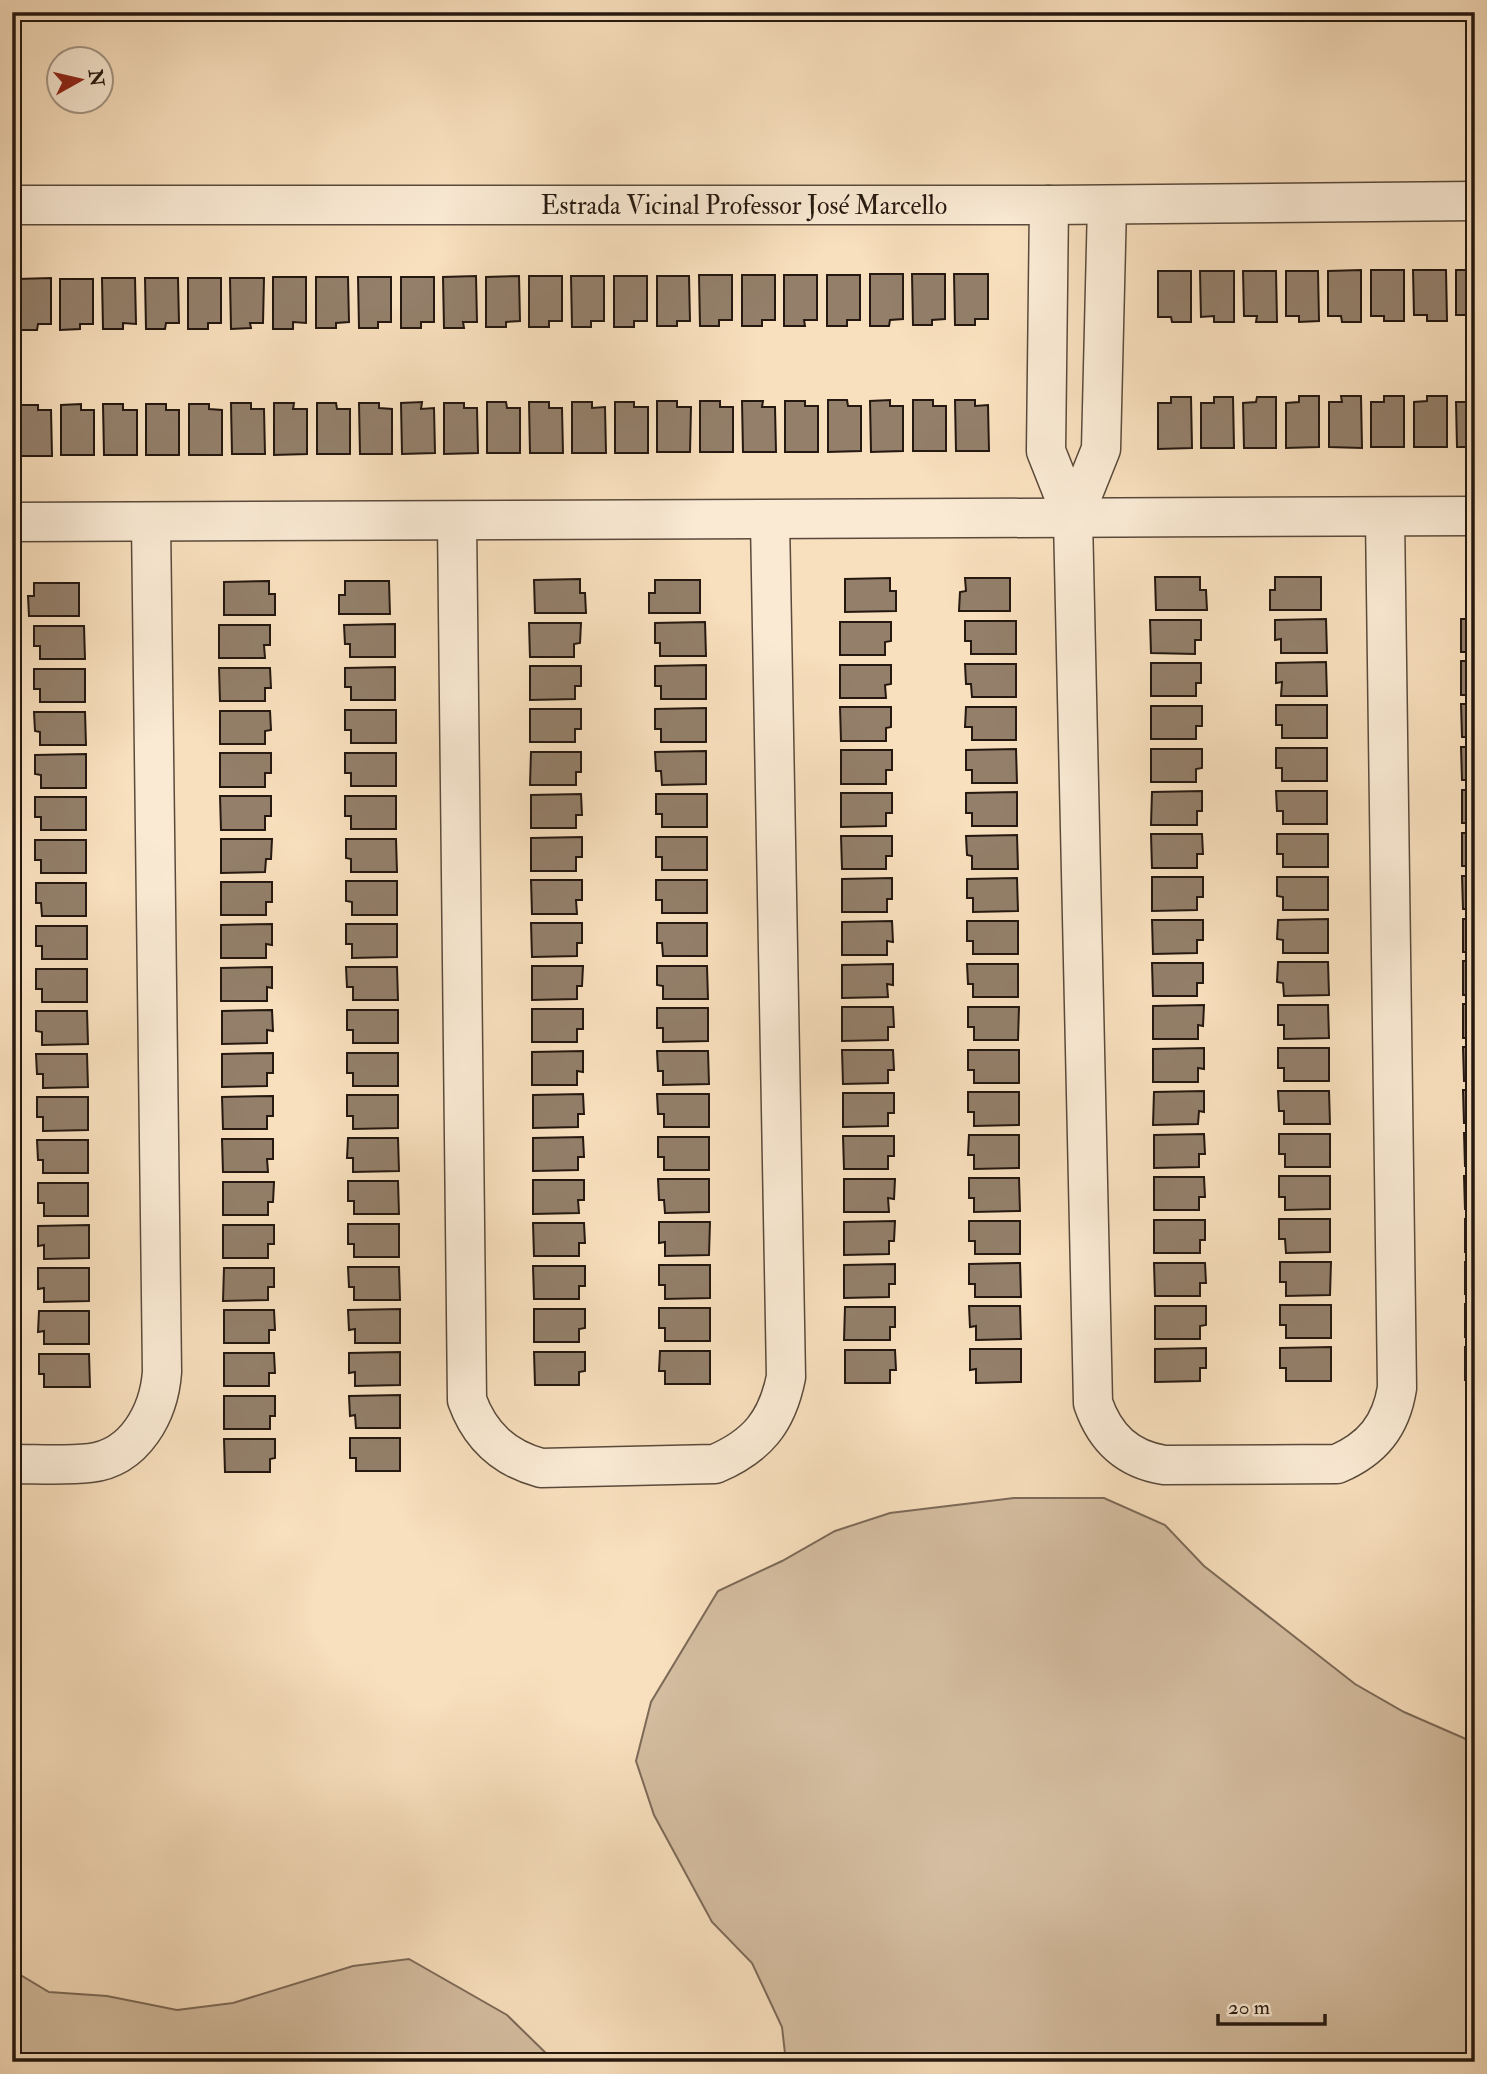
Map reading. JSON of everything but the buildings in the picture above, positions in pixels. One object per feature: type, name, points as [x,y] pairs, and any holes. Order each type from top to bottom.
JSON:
[{"type":"street","name":"Estrada Vicinal Professor José Marcello","points":[[12,205],[1107,205],[1475,201]]},
{"type":"street","points":[[1049,205],[1046,451],[1073,519],[1093,1404],[1099,1419],[1119,1446],[1147,1462],[1164,1465],[1337,1464],[1370,1444],[1390,1416],[1396,1388],[1385,517]]},
{"type":"street","points":[[1073,519],[1101,449],[1107,205]]},
{"type":"street","points":[[12,522],[770,521],[1475,516]]},
{"type":"street","points":[[457,522],[467,1400],[481,1430],[493,1443],[523,1463],[541,1468],[715,1464],[752,1443],[766,1427],[782,1395],[786,1377],[770,521]]},
{"type":"street","points":[[12,1464],[92,1463],[111,1456],[130,1445],[144,1429],[154,1412],[160,1392],[162,1372],[151,522]]},
{"type":"shaded area","points":[[1014,1498],[1104,1498],[1165,1525],[1204,1566],[1355,1684],[1404,1712],[1475,1743],[1475,2062],[786,2062],[782,2027],[752,1963],[712,1922],[654,1815],[636,1761],[651,1702],[718,1591],[782,1561],[835,1531],[890,1513]]},
{"type":"shaded area","points":[[409,1959],[507,2015],[555,2062],[12,2062],[12,1970],[49,1992],[107,1996],[177,2010],[233,2003],[353,1966]]}]
